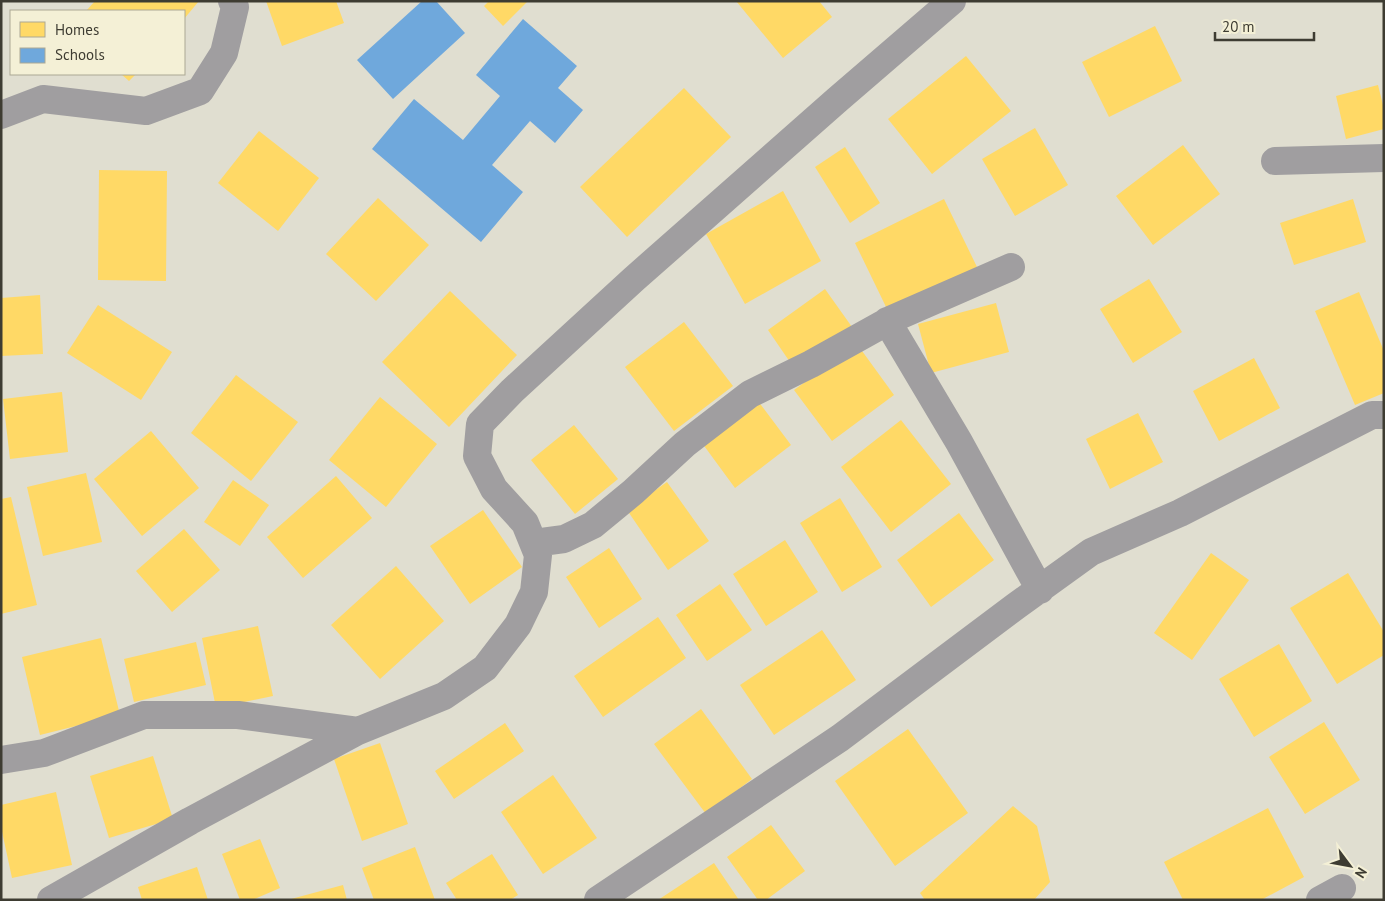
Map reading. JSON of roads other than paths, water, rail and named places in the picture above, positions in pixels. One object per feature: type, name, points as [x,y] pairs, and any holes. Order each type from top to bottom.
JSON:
[{"type":"street","points":[[1,114],[43,99],[146,111],[200,91],[224,53],[235,7],[232,1]]},
{"type":"street","points":[[51,900],[190,821],[358,731],[444,696],[486,668],[518,625],[534,592],[538,555],[525,523],[494,489],[476,456],[480,424],[512,391],[634,279],[952,1]]},
{"type":"street","points":[[1275,161],[1384,158]]},
{"type":"street","points":[[534,543],[564,539],[593,525],[684,444],[750,394],[811,364],[888,322],[1012,267]]},
{"type":"street","points":[[888,322],[959,442],[1040,590]]},
{"type":"street","points":[[607,897],[840,738],[1091,552],[1180,513],[1372,415],[1384,415]]},
{"type":"street","points":[[1,760],[44,753],[144,715],[238,715],[358,731]]}]
